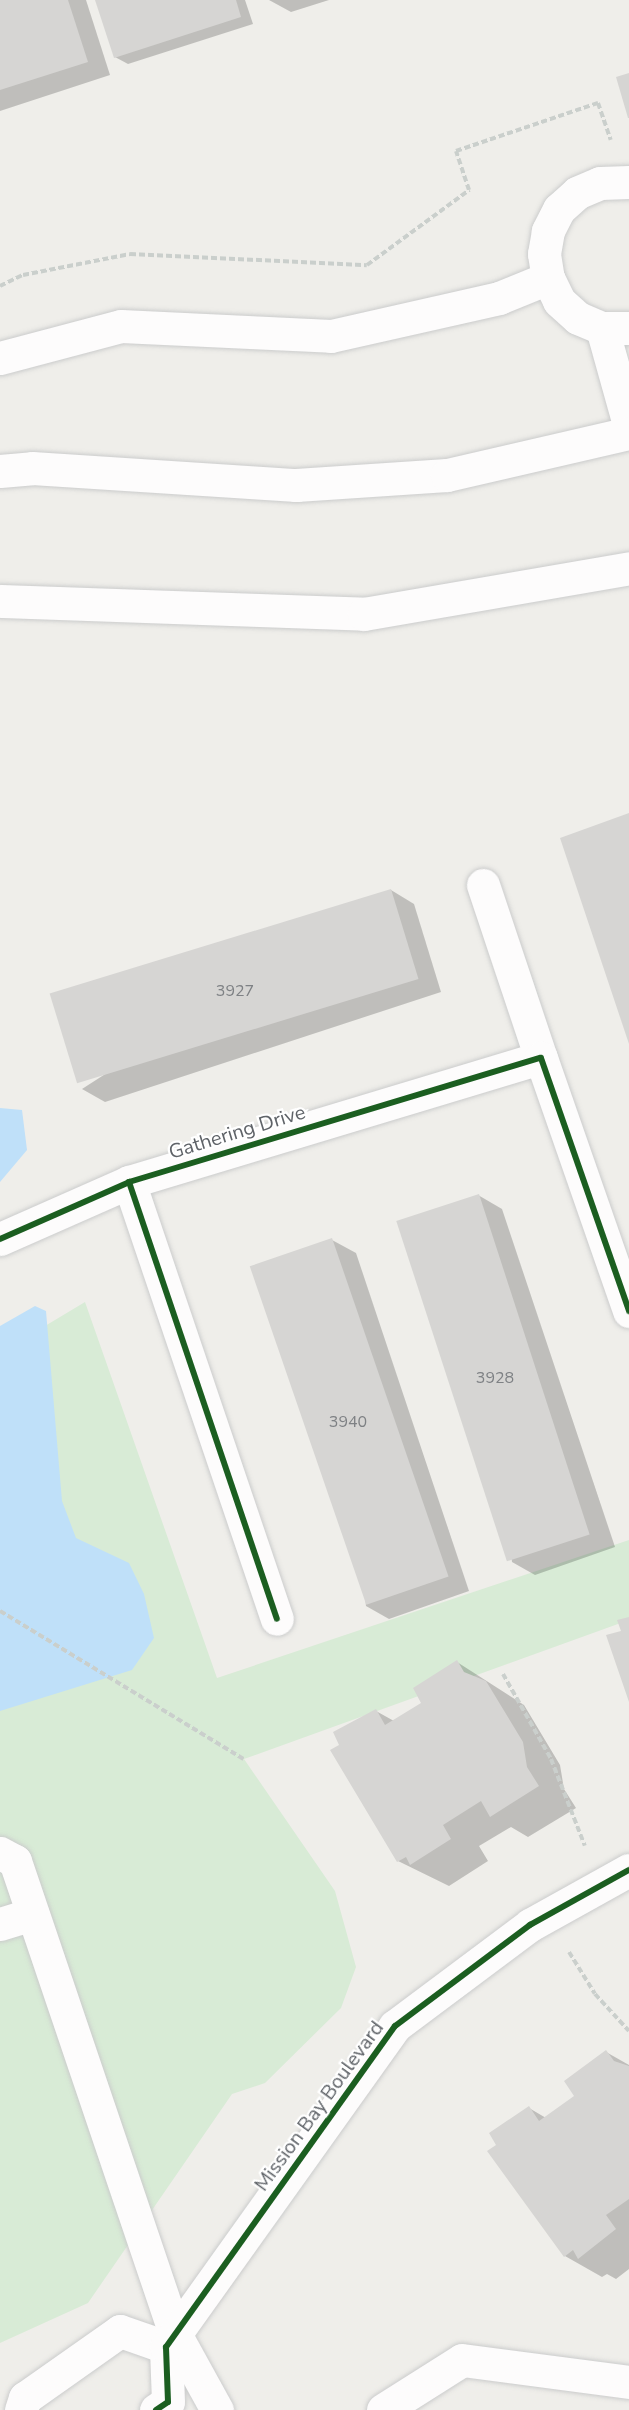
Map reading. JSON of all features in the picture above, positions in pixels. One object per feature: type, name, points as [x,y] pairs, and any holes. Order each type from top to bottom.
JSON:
[{"type":"street","points":[[629,182],[600,183],[577,193],[560,209],[548,231],[544,254],[548,278],[559,301],[578,318],[616,328],[629,425]]},
{"type":"street","points":[[0,358],[121,326],[331,336],[499,298],[548,278]]},
{"type":"street","points":[[0,471],[32,468],[296,485],[447,475],[629,433]]},
{"type":"street","points":[[0,601],[364,614],[629,568]]},
{"type":"street","points":[[483,885],[629,1311]]},
{"type":"street","name":"Gathering Drive","points":[[0,1239],[129,1182],[541,1058]]},
{"type":"street","points":[[129,1182],[277,1619]]},
{"type":"street","points":[[0,1853],[15,1861],[171,2341],[217,2410]]},
{"type":"street","name":"Mission Bay Boulevard","points":[[171,2341],[395,2026],[545,1916],[629,1870]]},
{"type":"street","points":[[0,1924],[32,1914]]},
{"type":"street","points":[[21,2410],[24,2398],[120,2331],[171,2341]]},
{"type":"street","points":[[156,2410],[168,2402],[171,2341]]},
{"type":"street","points":[[383,2410],[462,2360],[629,2382]]},
{"type":"path","points":[[0,286],[23,275],[130,254],[367,264],[470,190],[456,151],[598,103],[615,150]]},
{"type":"path","points":[[0,1611],[243,1759]]},
{"type":"path","points":[[503,1674],[550,1759],[601,1886]]},
{"type":"path","points":[[545,1916],[595,1994],[629,2031]]},
{"type":"green space","points":[[85,1302],[217,1678],[629,1540],[629,1620],[244,1759],[335,1891],[356,1967],[341,2008],[265,2083],[232,2094],[88,2303],[0,2343],[0,1353]]},
{"type":"water","points":[[0,1108],[22,1110],[27,1150],[0,1182]]},
{"type":"water","points":[[35,1306],[46,1311],[62,1501],[76,1538],[129,1563],[144,1594],[154,1638],[132,1670],[0,1711],[0,1326]]},
{"type":"building","points":[[0,0],[68,0],[88,62],[0,90]]},
{"type":"building","points":[[95,0],[236,0],[241,17],[114,58]]},
{"type":"building","points":[[629,73],[629,118],[628,118],[616,77]]},
{"type":"building","points":[[629,813],[629,1044],[560,838]]},
{"type":"building","points":[[391,889],[418,979],[77,1083],[50,993]]},
{"type":"building","points":[[479,1194],[590,1534],[507,1561],[396,1221]]},
{"type":"building","points":[[332,1238],[449,1576],[366,1605],[250,1266]]},
{"type":"building","points":[[629,1617],[629,1702],[606,1635],[621,1631],[617,1620]]},
{"type":"building","points":[[457,1660],[464,1672],[486,1681],[523,1742],[527,1767],[539,1786],[490,1817],[481,1801],[443,1825],[451,1839],[410,1865],[406,1857],[397,1862],[330,1750],[339,1745],[333,1732],[376,1709],[385,1725],[421,1703],[413,1688]]},
{"type":"building","points":[[606,2050],[614,2061],[629,2066],[629,2199],[606,2215],[616,2229],[578,2259],[573,2250],[564,2257],[487,2151],[496,2145],[489,2133],[529,2106],[539,2121],[574,2096],[564,2081]]},
{"type":"cycle path","points":[[0,1239],[129,1182],[541,1058],[629,1311]]},
{"type":"cycle path","points":[[129,1182],[277,1619]]},
{"type":"cycle path","points":[[156,2410],[168,2402],[166,2347],[395,2026],[530,1925],[629,1870]]}]
